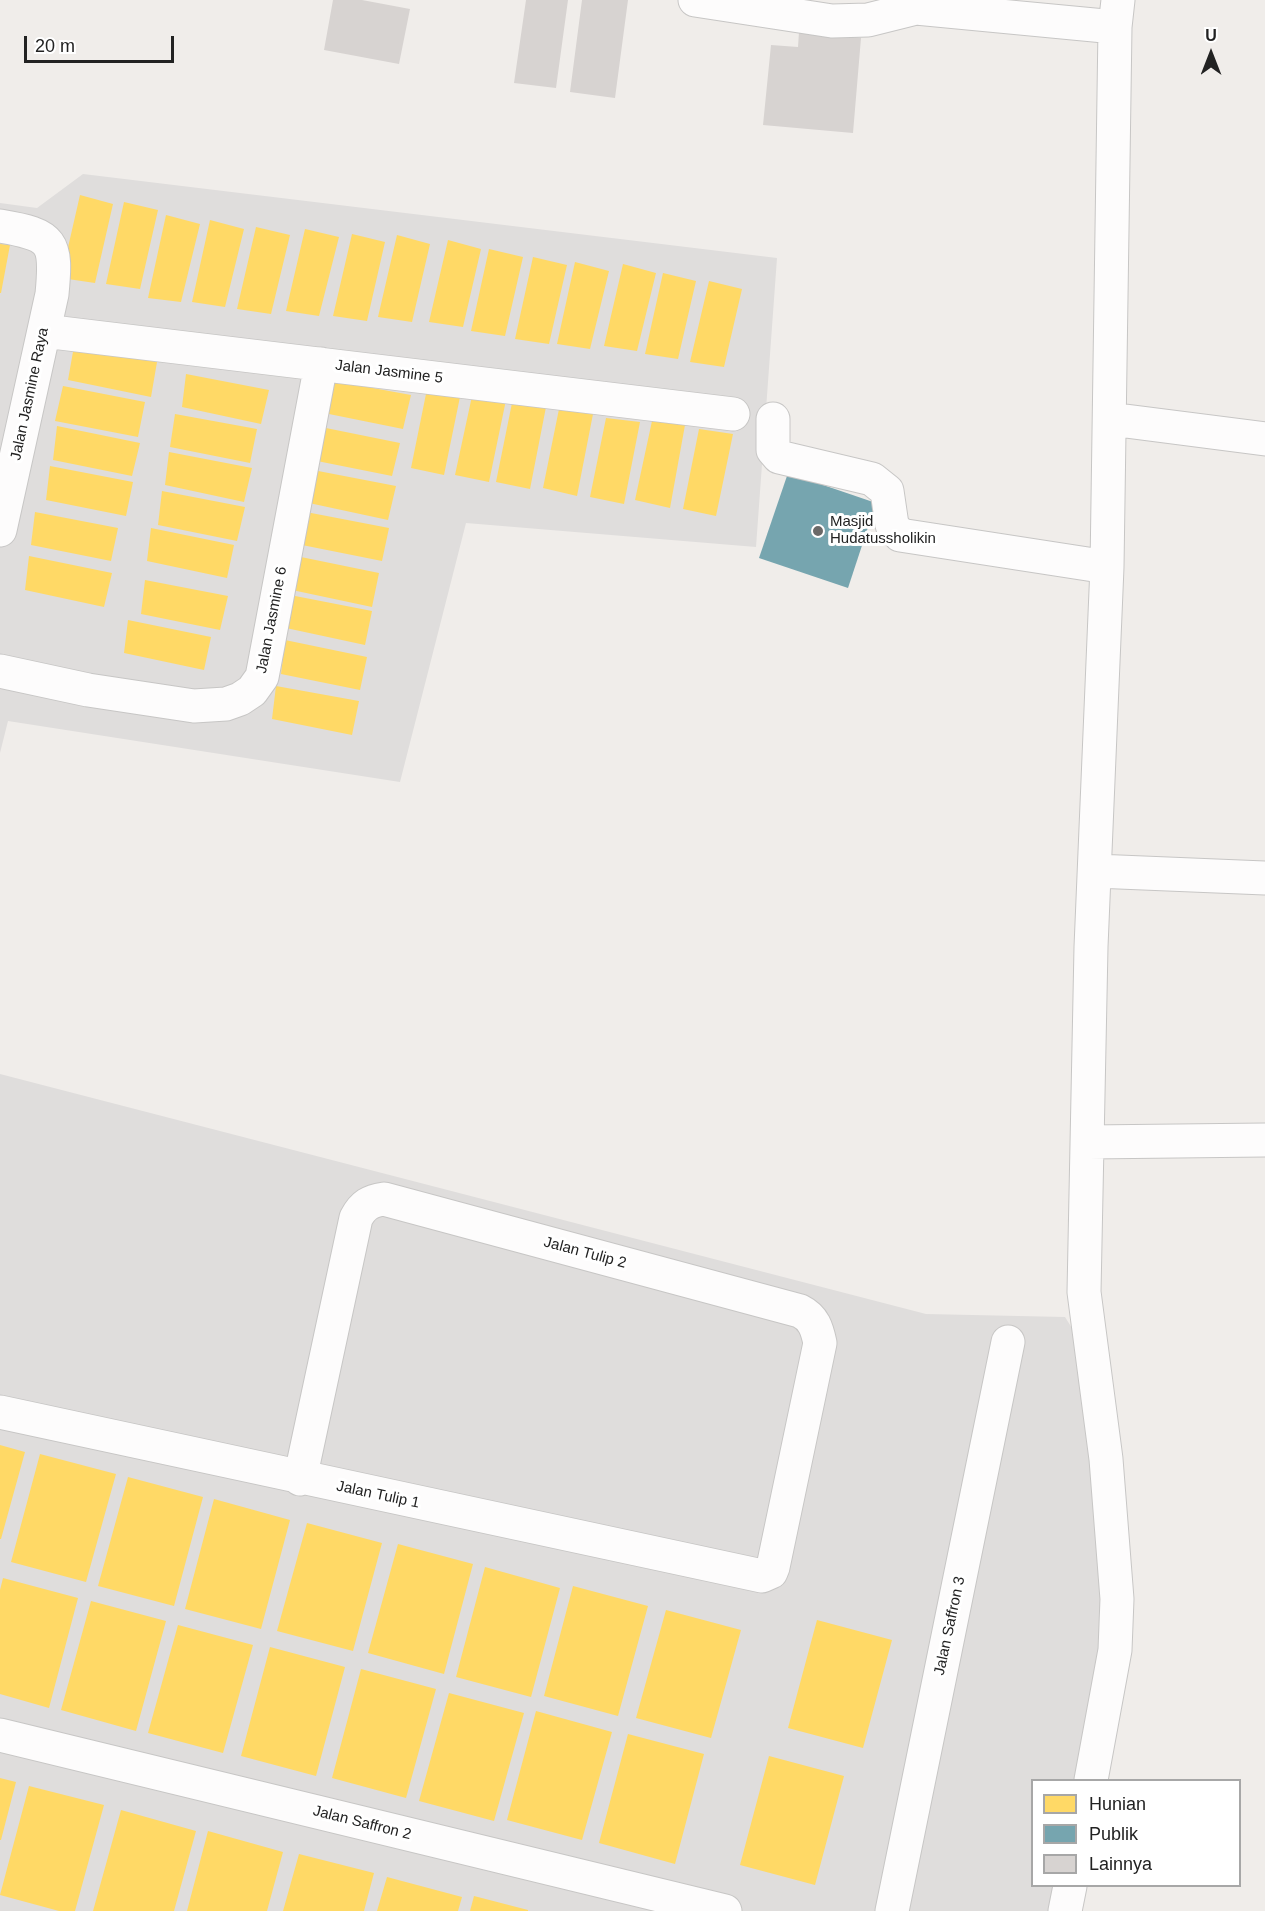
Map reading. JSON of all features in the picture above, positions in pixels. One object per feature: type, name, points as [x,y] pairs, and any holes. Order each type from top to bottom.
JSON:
[{"type":"street","points":[[695,0],[832,21],[868,21],[916,8],[1117,14],[1107,567],[1095,872],[1084,1292],[1106,1459],[1117,1599],[1115,1650],[1091,1779]]},
{"type":"street","name":"Jalan Jasmine Raya","points":[[0,226],[35,234],[48,243],[55,258],[52,294],[1,522]]},
{"type":"street","name":"Jalan Jasmine 5","points":[[44,331],[734,414]]},
{"type":"street","name":"Jalan Jasmine 6","points":[[0,670],[88,690],[194,706],[226,704],[252,691],[262,677],[321,364]]},
{"type":"street","points":[[773,419],[773,450],[779,457],[872,479],[887,491],[892,525],[900,535],[1107,567]]},
{"type":"street","points":[[1110,419],[1265,439]]},
{"type":"street","points":[[1095,872],[1265,878]]},
{"type":"street","points":[[1089,1142],[1265,1140]]},
{"type":"street","name":"Jalan Tulip 2","points":[[300,1479],[356,1218],[362,1207],[372,1201],[384,1199],[800,1311],[812,1319],[820,1343],[773,1567],[767,1574],[757,1575]]},
{"type":"street","name":"Jalan Saffron 3","points":[[892,1911],[1008,1342]]},
{"type":"street","name":"Jalan Tulip 1","points":[[0,1412],[300,1479],[757,1575]]},
{"type":"street","name":"Jalan Saffron 2","points":[[0,1735],[724,1911]]},
{"type":"street","points":[[1065,1911],[1070,1887]]},
{"type":"shaded area","points":[[83,174],[777,258],[756,547],[466,523],[400,782],[8,721],[0,753],[0,203],[37,208]]},
{"type":"shaded area","points":[[0,1074],[926,1314],[1065,1317],[1089,1355],[1114,1618],[1088,1779],[1031,1779],[1031,1887],[1071,1887],[1067,1911],[0,1911]]},
{"type":"building: Hunian","points":[[80,195],[113,204],[95,283],[61,278]]},
{"type":"building: Hunian","points":[[124,202],[158,210],[140,289],[106,284]]},
{"type":"building: Hunian","points":[[166,215],[200,224],[181,302],[148,298]]},
{"type":"building: Hunian","points":[[210,220],[244,229],[225,307],[192,302]]},
{"type":"building: Hunian","points":[[256,227],[290,235],[271,314],[237,309]]},
{"type":"building: Hunian","points":[[305,229],[339,237],[319,316],[286,311]]},
{"type":"building: Hunian","points":[[352,234],[385,242],[367,321],[333,316]]},
{"type":"building: Hunian","points":[[397,235],[430,244],[412,322],[378,317]]},
{"type":"building: Hunian","points":[[448,240],[481,249],[463,327],[429,322]]},
{"type":"building: Hunian","points":[[0,244],[10,245],[1,293],[0,293]]},
{"type":"building: Hunian","points":[[489,249],[523,257],[505,336],[471,331]]},
{"type":"building: Hunian","points":[[533,257],[567,265],[549,344],[515,339]]},
{"type":"building: Hunian","points":[[575,262],[609,271],[590,349],[557,344]]},
{"type":"building: Hunian","points":[[623,264],[656,273],[637,351],[604,346]]},
{"type":"building: Hunian","points":[[663,273],[696,281],[678,359],[645,354]]},
{"type":"building: Hunian","points":[[709,281],[742,289],[724,367],[690,362]]},
{"type":"building: Hunian","points":[[74,346],[157,362],[151,397],[68,380]]},
{"type":"building: Hunian","points":[[186,374],[269,390],[261,424],[182,407]]},
{"type":"building: Hunian","points":[[329,380],[411,395],[403,429],[324,413]]},
{"type":"building: Hunian","points":[[63,386],[145,402],[138,437],[55,421]]},
{"type":"building: Hunian","points":[[427,389],[461,392],[444,475],[411,468]]},
{"type":"building: Hunian","points":[[472,396],[506,400],[489,482],[455,475]]},
{"type":"building: Hunian","points":[[512,403],[546,407],[530,489],[496,482]]},
{"type":"building: Hunian","points":[[559,409],[593,414],[577,496],[543,488]]},
{"type":"building: Hunian","points":[[175,414],[257,429],[250,463],[170,447]]},
{"type":"building: Hunian","points":[[606,418],[640,422],[624,504],[590,497]]},
{"type":"building: Hunian","points":[[652,421],[685,425],[670,508],[635,500]]},
{"type":"building: Hunian","points":[[57,426],[140,443],[132,476],[53,460]]},
{"type":"building: Hunian","points":[[316,426],[400,443],[392,476],[312,460]]},
{"type":"building: Hunian","points":[[699,429],[733,434],[716,516],[683,509]]},
{"type":"building: Hunian","points":[[169,452],[252,468],[244,502],[165,485]]},
{"type":"building: Hunian","points":[[50,466],[133,482],[126,516],[46,500]]},
{"type":"building: Hunian","points":[[313,470],[396,486],[388,520],[309,503]]},
{"type":"building: Hunian","points":[[162,491],[245,507],[237,541],[158,525]]},
{"type":"building: Hunian","points":[[35,512],[118,528],[111,561],[31,545]]},
{"type":"building: Hunian","points":[[306,512],[389,528],[382,561],[302,545]]},
{"type":"building: Hunian","points":[[151,528],[234,545],[227,578],[147,561]]},
{"type":"building: Hunian","points":[[29,556],[112,573],[104,607],[25,590]]},
{"type":"building: Hunian","points":[[296,556],[379,573],[372,607],[292,590]]},
{"type":"building: Hunian","points":[[145,580],[228,596],[220,630],[141,614]]},
{"type":"building: Hunian","points":[[290,595],[372,611],[365,645],[286,628]]},
{"type":"building: Hunian","points":[[128,620],[211,637],[204,670],[124,653]]},
{"type":"building: Hunian","points":[[285,640],[367,657],[360,690],[281,674]]},
{"type":"building: Hunian","points":[[276,686],[359,701],[352,735],[272,719]]},
{"type":"building: Hunian","points":[[0,1445],[25,1452],[1,1539],[0,1539]]},
{"type":"building: Hunian","points":[[40,1454],[116,1474],[86,1582],[11,1562]]},
{"type":"building: Hunian","points":[[128,1477],[203,1497],[174,1606],[98,1586]]},
{"type":"building: Hunian","points":[[214,1499],[290,1520],[261,1629],[185,1609]]},
{"type":"building: Hunian","points":[[307,1523],[382,1543],[353,1651],[277,1631]]},
{"type":"building: Hunian","points":[[398,1544],[473,1564],[444,1674],[368,1653]]},
{"type":"building: Hunian","points":[[485,1567],[560,1588],[531,1697],[456,1677]]},
{"type":"building: Hunian","points":[[3,1578],[78,1598],[49,1708],[0,1694],[0,1590]]},
{"type":"building: Hunian","points":[[573,1586],[648,1606],[618,1716],[544,1696]]},
{"type":"building: Hunian","points":[[91,1601],[166,1621],[136,1731],[61,1710]]},
{"type":"building: Hunian","points":[[666,1610],[741,1630],[711,1738],[636,1718]]},
{"type":"building: Hunian","points":[[817,1620],[892,1640],[863,1748],[788,1728]]},
{"type":"building: Hunian","points":[[178,1625],[253,1645],[223,1753],[148,1733]]},
{"type":"building: Hunian","points":[[270,1647],[345,1667],[316,1776],[241,1756]]},
{"type":"building: Hunian","points":[[361,1669],[436,1689],[406,1798],[332,1778]]},
{"type":"building: Hunian","points":[[449,1693],[524,1713],[494,1821],[419,1801]]},
{"type":"building: Hunian","points":[[536,1711],[612,1732],[582,1840],[507,1820]]},
{"type":"building: Hunian","points":[[628,1734],[704,1754],[675,1864],[599,1843]]},
{"type":"building: Hunian","points":[[769,1756],[844,1776],[815,1885],[740,1865]]},
{"type":"building: Hunian","points":[[0,1778],[16,1782],[1,1840],[0,1840]]},
{"type":"building: Hunian","points":[[29,1786],[104,1805],[75,1911],[59,1911],[0,1895]]},
{"type":"building: Hunian","points":[[121,1810],[196,1831],[174,1911],[93,1911]]},
{"type":"building: Hunian","points":[[208,1831],[283,1852],[267,1911],[187,1911]]},
{"type":"building: Hunian","points":[[299,1854],[374,1873],[364,1911],[283,1911]]},
{"type":"building: Hunian","points":[[387,1877],[462,1897],[458,1911],[377,1911]]},
{"type":"building: Hunian","points":[[474,1896],[528,1910],[528,1911],[470,1911]]},
{"type":"building: Publik","name":"Masjid Hudatussholikin","points":[[788,473],[876,503],[848,588],[759,558]]},
{"type":"building: Lainnya","points":[[333,0],[362,0],[410,9],[399,64],[324,50]]},
{"type":"building: Lainnya","points":[[526,0],[568,0],[556,88],[514,83]]},
{"type":"building: Lainnya","points":[[582,0],[628,0],[615,98],[570,92]]},
{"type":"building: Lainnya","points":[[799,32],[861,38],[853,133],[763,125],[771,45],[798,47]]},
{"type":"place","name":"Masjid Hudatussholikin","points":[[818,531]]}]
